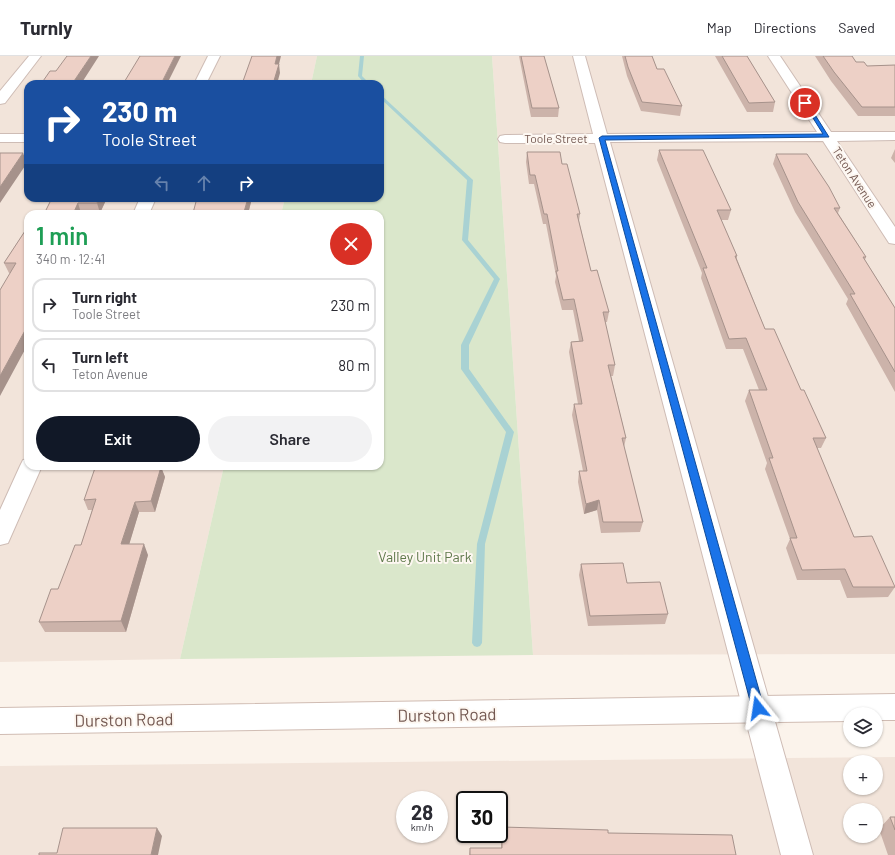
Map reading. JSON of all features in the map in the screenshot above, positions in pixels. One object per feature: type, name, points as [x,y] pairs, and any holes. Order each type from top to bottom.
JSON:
[{"type":"street","points":[[0,100],[35,56]]},
{"type":"street","points":[[202,80],[214,56]]},
{"type":"street","points":[[579,56],[797,855]]},
{"type":"street","name":"Teton Avenue","points":[[774,56],[895,238]]},
{"type":"street","name":"Toole Street","points":[[505,139],[895,136]]},
{"type":"street","points":[[0,138],[24,138]]},
{"type":"street","points":[[0,536],[29,470]]},
{"type":"street","name":"Durston Road","points":[[0,722],[758,708],[895,707]]},
{"type":"shaded area","points":[[0,56],[317,56],[312,80],[24,80],[24,202],[284,202],[282,210],[24,210],[24,470],[223,470],[180,659],[0,662]]},
{"type":"shaded area","points":[[492,56],[895,56],[895,654],[533,655]]},
{"type":"shaded area","points":[[883,757],[895,757],[895,855],[0,855],[0,766],[843,758],[843,795],[883,795]]},
{"type":"green space","name":"Valley Unit Park","points":[[317,56],[492,56],[533,655],[180,659],[223,470],[384,470],[384,210],[282,210],[284,202],[384,202],[384,80],[312,80]]},
{"type":"building","points":[[67,56],[91,56],[75,80],[44,80],[50,71],[56,71]]},
{"type":"building","points":[[140,56],[175,56],[163,80],[125,80]]},
{"type":"building","points":[[252,56],[277,56],[275,64],[279,64],[274,80],[243,80]]},
{"type":"building","points":[[521,56],[544,56],[559,108],[532,108]]},
{"type":"building","points":[[625,56],[652,56],[657,69],[664,69],[682,106],[642,102]]},
{"type":"building","points":[[722,56],[747,56],[775,102],[749,103]]},
{"type":"building","points":[[823,56],[852,56],[856,62],[864,62],[867,66],[895,65],[895,107],[862,107]]},
{"type":"building","points":[[659,150],[703,150],[731,210],[717,210],[737,256],[735,256],[765,329],[774,329],[801,390],[804,390],[826,438],[813,438],[854,537],[872,536],[895,587],[853,587],[845,569],[802,570],[790,538],[797,538],[769,458],[773,458],[749,390],[767,390],[746,338],[729,339],[703,268],[707,268]]},
{"type":"building","points":[[527,152],[560,152],[562,164],[567,164],[580,214],[577,214],[591,271],[597,270],[609,312],[603,312],[615,365],[608,365],[626,438],[622,438],[643,522],[603,522],[599,500],[586,504],[579,471],[587,471],[574,404],[582,404],[571,342],[583,341],[574,299],[563,300],[556,271],[558,271],[547,214],[544,214],[535,175],[530,175]]},
{"type":"building","points":[[0,153],[23,153],[0,187]]},
{"type":"building","points":[[776,154],[807,154],[829,187],[840,208],[834,208],[866,257],[863,257],[895,308],[895,372],[850,294],[855,294],[798,202]]},
{"type":"building","points":[[50,202],[97,202],[78,203],[75,210],[46,210]]},
{"type":"building","points":[[196,202],[247,202],[245,210],[194,210]]},
{"type":"building","points":[[24,233],[24,332],[0,376],[0,290],[16,263],[4,263]]},
{"type":"building","points":[[94,470],[160,470],[151,501],[135,502],[121,544],[144,544],[121,621],[39,622],[51,589],[58,589],[75,545],[81,545],[96,499],[84,500]]},
{"type":"building","points":[[623,563],[627,583],[660,582],[668,614],[590,616],[581,564]]},
{"type":"building","points":[[890,817],[895,817],[895,830]]},
{"type":"building","points":[[508,827],[608,830],[608,833],[732,835],[736,855],[470,855],[470,848],[502,848],[502,843],[508,843]]},
{"type":"building","points":[[63,828],[157,828],[151,855],[39,855],[39,853],[57,853]]},
{"type":"waterway","points":[[362,56],[360,76],[364,80]]},
{"type":"waterway","points":[[384,99],[470,180],[465,240],[497,279],[465,345],[465,369],[510,432],[481,544],[477,643]]},
{"type":"route","points":[[758,708],[602,138],[827,136],[805,103]]}]
